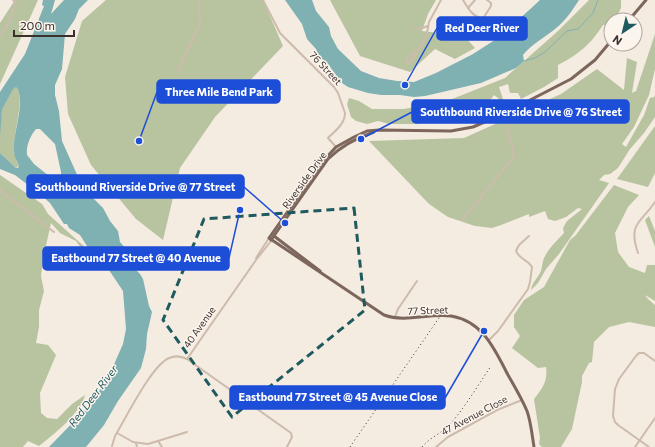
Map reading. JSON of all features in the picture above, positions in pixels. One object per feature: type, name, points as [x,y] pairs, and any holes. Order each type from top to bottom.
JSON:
[{"type":"main road","points":[[636,12],[646,0]]},
{"type":"main road","name":"Riverside Drive","points":[[271,237],[325,162],[337,149],[354,139],[379,130],[451,131],[473,127],[560,86],[576,76],[595,60],[603,50]]},
{"type":"main road","name":"77 Street","points":[[271,237],[378,312],[395,318],[438,315],[455,317],[473,325],[482,332],[489,340],[522,400],[530,422],[534,447]]},
{"type":"street","points":[[0,36],[7,26],[16,3],[13,0]]},
{"type":"street","points":[[178,71],[200,24],[199,0]]},
{"type":"street","name":"76 Street","points":[[263,0],[280,33],[329,81],[338,93],[345,117],[343,123],[328,138],[337,149]]},
{"type":"street","points":[[416,53],[412,54],[407,60],[407,64],[410,64],[415,58],[416,53],[426,38],[429,21],[441,0]]},
{"type":"street","points":[[463,0],[476,16],[482,18],[491,6],[491,3],[487,0]]},
{"type":"street","points":[[468,8],[475,0]]},
{"type":"street","points":[[414,29],[428,26]]},
{"type":"street","points":[[462,220],[513,158],[514,154],[503,114]]},
{"type":"street","points":[[0,189],[3,193],[54,232]]},
{"type":"street","points":[[638,253],[634,239],[635,228],[640,220],[654,205]]},
{"type":"street","points":[[489,340],[501,327],[529,286],[532,269],[531,264],[518,255],[516,251],[519,245],[529,236]]},
{"type":"street","name":"40 Avenue","points":[[112,446],[117,433],[146,383],[158,367],[166,360],[175,356],[180,356],[187,359],[271,237]]},
{"type":"street","points":[[395,318],[398,309],[417,281]]},
{"type":"street","points":[[650,447],[618,425],[614,420],[613,415],[615,388],[619,379],[638,353],[644,353],[655,361]]},
{"type":"street","points":[[187,359],[291,433],[292,437],[287,447]]},
{"type":"street","name":"47 Avenue Close","points":[[436,447],[448,437],[500,408],[522,400]]},
{"type":"street","points":[[634,447],[655,418]]},
{"type":"street","points":[[117,433],[136,443],[148,444],[187,432]]},
{"type":"street","points":[[158,441],[162,447]]},
{"type":"street","points":[[136,443],[138,447]]},
{"type":"highlighted area","points":[[354,208],[365,310],[232,417],[163,320],[204,219]]},
{"type":"green space","points":[[15,0],[38,0],[0,84],[0,23]]},
{"type":"green space","points":[[106,0],[263,0],[283,46],[215,117],[180,168],[163,240],[136,219],[91,165],[68,114],[65,77],[82,21]]},
{"type":"green space","points":[[330,0],[436,0],[428,14],[422,31],[456,35],[458,39],[465,37],[475,48],[455,59],[435,49],[410,72],[360,56]]},
{"type":"green space","points":[[589,0],[621,0],[621,8],[619,12],[603,12],[603,25],[593,38],[584,48],[558,65],[558,78],[521,99],[518,93],[510,93],[508,84],[499,87],[505,105],[500,109],[498,98],[494,95],[488,102],[479,106],[460,109],[456,112],[448,109],[449,115],[434,114],[422,110],[420,124],[389,124],[378,121],[367,124],[356,121],[351,117],[347,104],[349,98],[359,101],[372,109],[404,109],[447,101],[505,78],[558,31]]},
{"type":"green space","points":[[655,34],[655,69],[649,95],[634,127],[622,144],[626,147],[644,115],[650,98],[654,97],[655,95],[655,117],[630,149],[618,168],[610,174],[604,175],[599,180],[609,183],[559,254],[546,269],[538,283],[531,290],[541,271],[543,261],[547,253],[564,233],[563,228],[567,221],[582,209],[578,208],[566,217],[555,221],[548,219],[545,211],[529,217],[529,214],[492,228],[475,226],[448,217],[429,204],[369,141],[464,138],[561,94],[597,69],[624,90],[627,58],[637,62],[632,93],[636,91]]},
{"type":"green space","points":[[13,88],[18,88],[20,98],[14,147],[19,166],[16,168],[0,153],[0,124],[2,110]]},
{"type":"green space","points":[[655,126],[655,173],[648,187],[617,179]]},
{"type":"green space","points":[[0,175],[42,204],[48,214],[87,249],[87,253],[84,252],[76,241],[60,233],[51,223],[43,259],[41,276],[44,291],[39,310],[39,327],[36,343],[48,345],[56,355],[40,393],[41,413],[47,418],[57,419],[72,404],[85,395],[78,409],[72,416],[59,430],[39,446],[28,441],[23,447],[0,447]]},
{"type":"green space","points":[[614,185],[639,195],[628,207],[615,233],[618,252],[629,267],[645,273],[647,265],[655,265],[655,301],[645,295],[655,305],[655,327],[629,322],[609,327],[594,342],[592,362],[589,363],[582,376],[572,429],[561,447],[542,447],[539,444],[540,438],[534,399],[544,384],[546,367],[538,368],[512,348],[520,336],[514,327],[514,315],[524,300],[544,287],[570,240],[575,236]]},
{"type":"green space","points":[[649,216],[655,231],[655,247],[645,220]]},
{"type":"water","points":[[43,0],[55,0],[51,14],[64,0],[88,0],[79,9],[75,19],[65,34],[62,69],[55,85],[55,95],[59,111],[62,141],[83,188],[103,208],[110,221],[118,231],[120,242],[127,250],[136,270],[143,279],[149,306],[152,312],[147,334],[146,349],[141,368],[118,401],[104,425],[86,447],[49,447],[88,407],[108,378],[123,344],[126,329],[123,291],[109,270],[107,264],[89,249],[80,235],[69,228],[67,224],[64,224],[50,203],[15,175],[0,169],[0,153],[16,168],[19,166],[15,157],[14,141],[19,115],[20,98],[16,87],[13,89],[2,110],[0,136],[0,92],[25,54],[44,6],[42,5]],"holes":[[[36,129],[40,129],[55,144],[61,172],[61,188],[34,164],[27,155],[27,148],[30,138]]]},
{"type":"water","points":[[285,0],[312,0],[316,11],[329,27],[331,36],[338,49],[361,71],[379,78],[414,82],[436,73],[473,54],[501,36],[540,0],[579,0],[562,23],[534,44],[523,55],[524,61],[516,68],[481,83],[425,96],[414,97],[368,93],[348,87],[342,83],[307,39],[302,24]]},
{"type":"waterway","points":[[524,61],[535,58],[545,52],[567,31],[578,29],[593,13],[598,0]]},
{"type":"railway","points":[[350,447],[441,315]]},
{"type":"railway","points":[[422,447],[451,423],[467,403],[491,366]]},
{"type":"place","name":"Red Deer River","points":[[405,85]]},
{"type":"place","name":"Southbound Riverside Drive @ 76 Street","points":[[361,139]]},
{"type":"place","name":"Three Mile Bend Park","points":[[139,141]]},
{"type":"place","name":"Eastbound 77 Street @ 40 Avenue","points":[[240,210]]},
{"type":"place","name":"Southbound Riverside Drive @ 77 Street","points":[[285,223]]},
{"type":"place","name":"Eastbound 77 Street @ 45 Avenue Close","points":[[484,331]]}]
